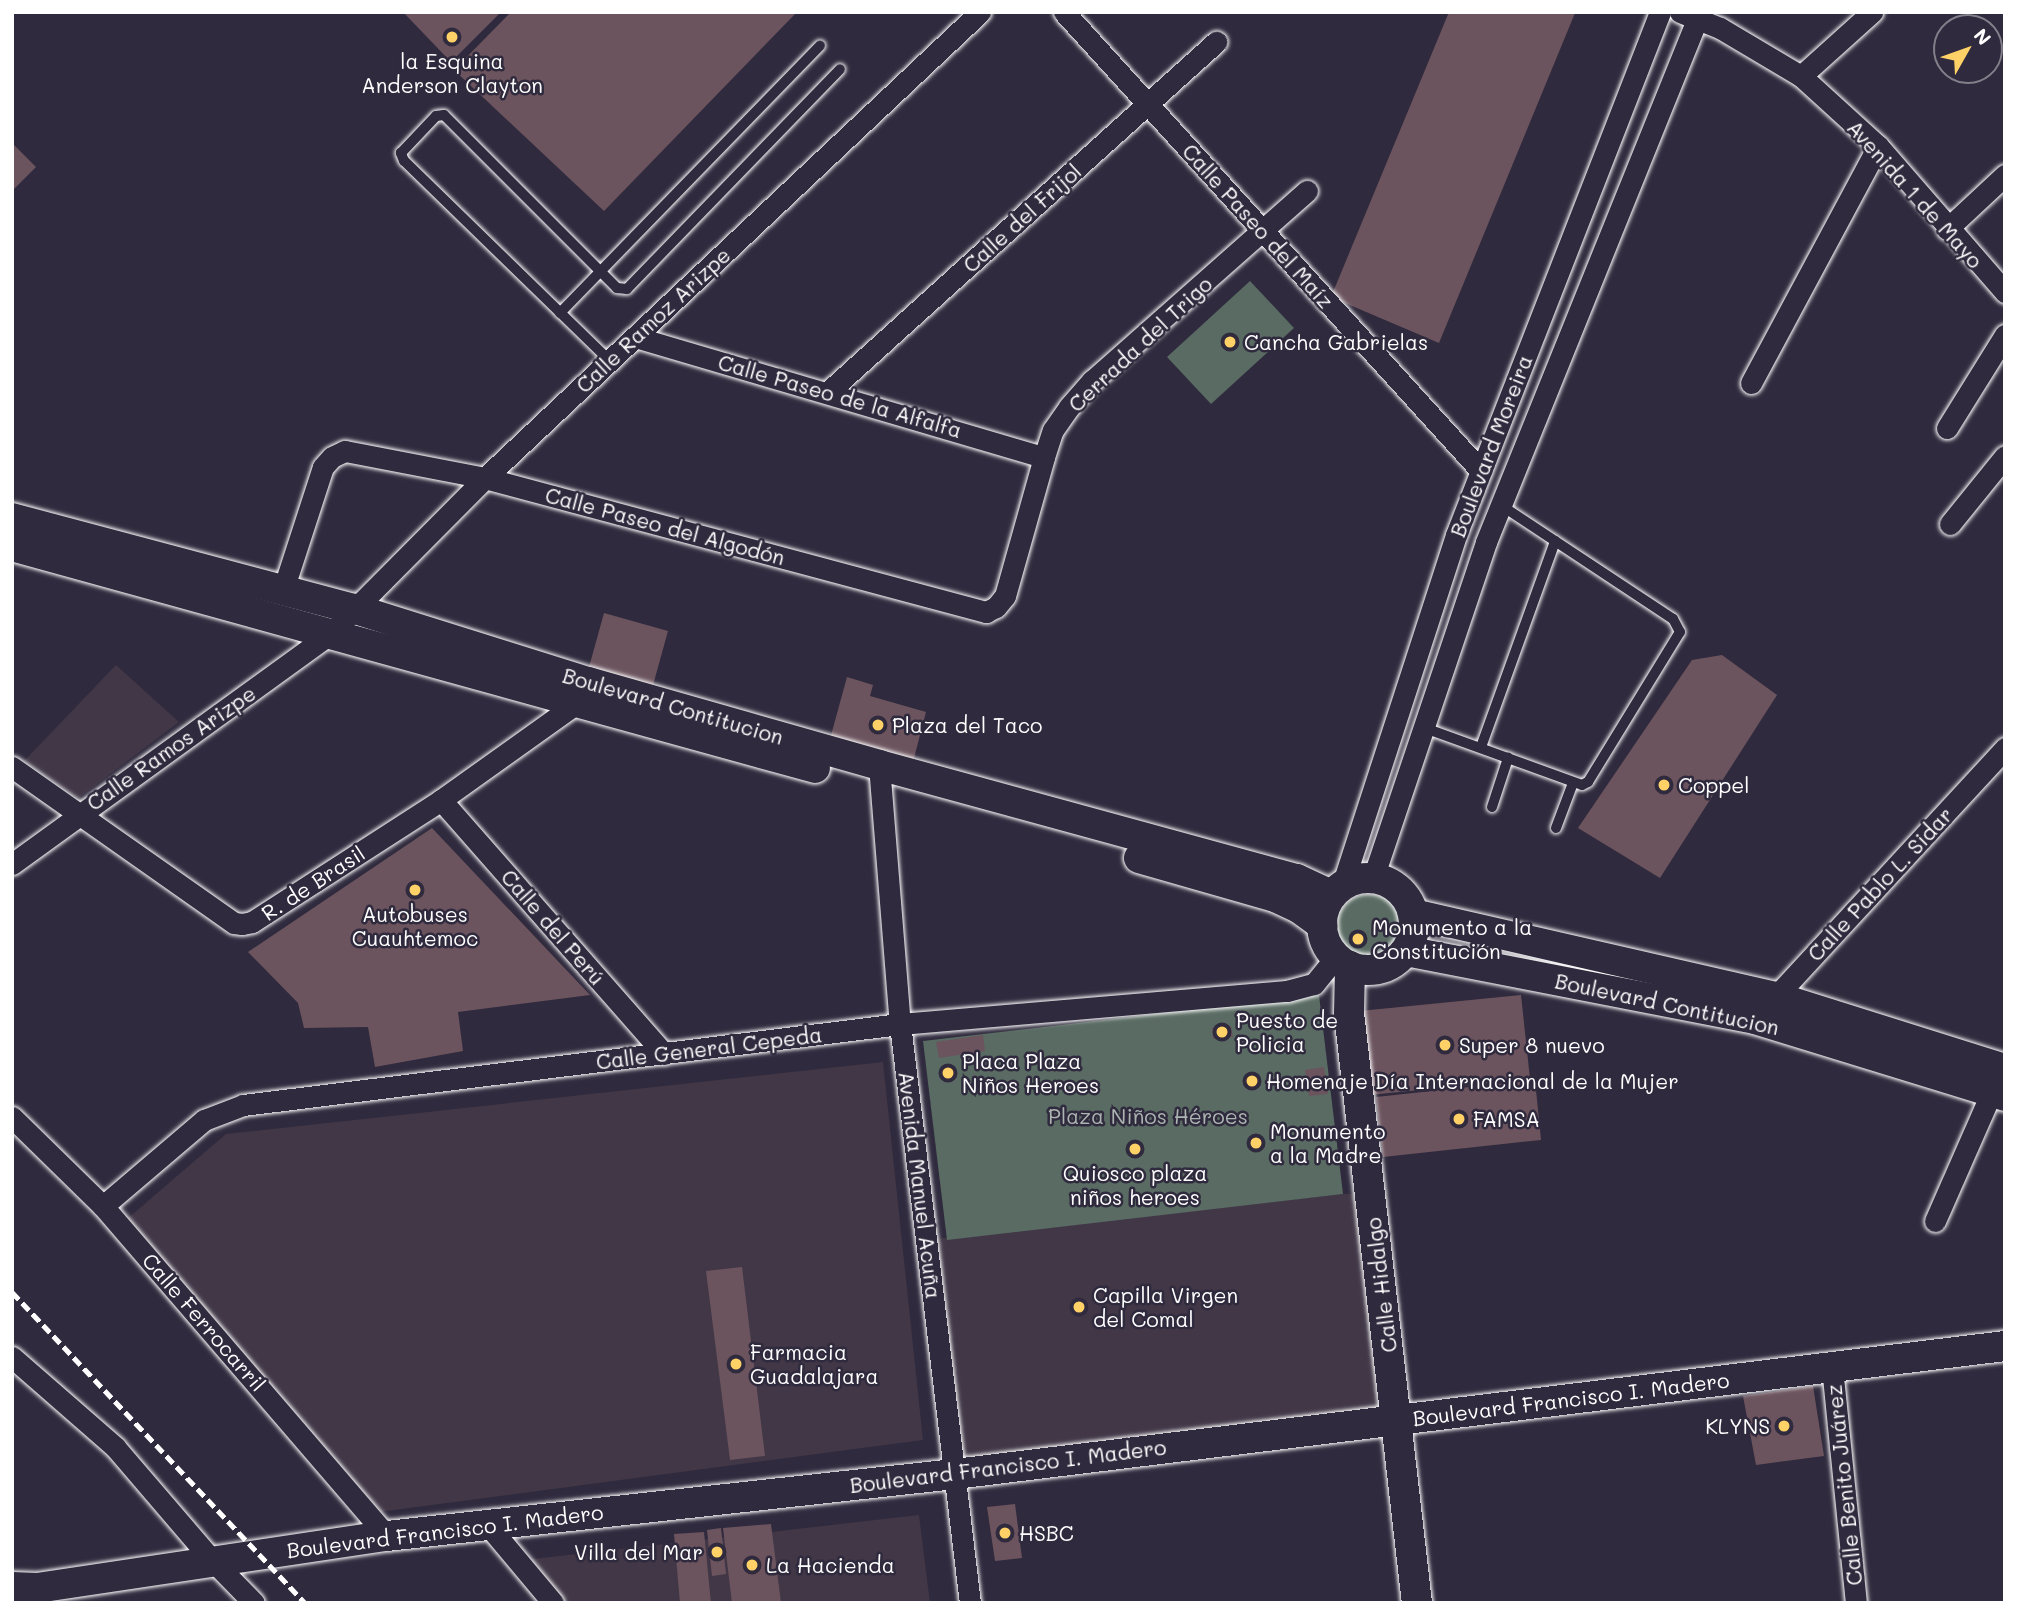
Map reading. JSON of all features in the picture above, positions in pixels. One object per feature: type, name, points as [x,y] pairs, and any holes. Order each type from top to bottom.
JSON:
[{"type":"street","name":"Calle Ramoz Arizpe","points":[[331,633],[485,478],[980,12]]},
{"type":"street","name":"Calle Paseo del Maíz","points":[[1064,12],[1481,471]]},
{"type":"street","name":"Boulevard Moreira","points":[[1337,891],[1456,535],[1660,12]]},
{"type":"street","points":[[1801,76],[1872,12]]},
{"type":"street","name":"Boulevard Moreira","points":[[1373,878],[1486,542],[1585,294],[1702,17]]},
{"type":"street","name":"Avenida 1 de Mayo","points":[[1702,17],[1801,76],[1878,146],[1947,229],[2005,292]]},
{"type":"street","name":"Calle del Frijol","points":[[828,392],[1216,43]]},
{"type":"street","points":[[1751,383],[1878,146]]},
{"type":"street","points":[[1947,229],[2005,175]]},
{"type":"street","name":"Cerrada del Trigo","points":[[996,607],[1005,596],[1044,457],[1058,422],[1092,382],[1307,191]]},
{"type":"street","points":[[1587,197],[1621,207]]},
{"type":"street","points":[[1554,282],[1585,294]]},
{"type":"street","points":[[1947,428],[2005,335]]},
{"type":"street","name":"Calle Paseo de la Alfalfa","points":[[635,337],[1044,457]]},
{"type":"street","name":"Calle Paseo del Algodón","points":[[283,590],[323,467],[332,457],[345,451],[485,478],[986,612],[996,607]]},
{"type":"street","points":[[1950,524],[2005,456]]},
{"type":"street","name":"Boulevard Contitucion","points":[[12,518],[355,609],[880,776],[1243,887],[1299,908],[1322,925]]},
{"type":"street","points":[[1456,535],[1486,542]]},
{"type":"street","name":"Boulevard Contitucion","points":[[12,546],[577,703],[1337,891]]},
{"type":"street","name":"Calle Ramos Arizpe","points":[[12,864],[331,633]]},
{"type":"street","name":"R. de Brasil","points":[[12,767],[234,923],[242,924],[252,922],[441,800],[577,703]]},
{"type":"street","name":"Calle Pablo L. Sidar","points":[[1755,1019],[2005,748]]},
{"type":"street","name":"Avenida Manuel Acuña","points":[[880,776],[900,1024],[970,1603]]},
{"type":"street","name":"Calle del Perú","points":[[441,800],[664,1054]]},
{"type":"street","points":[[1373,878],[1391,884],[1405,896],[1413,914],[1414,933],[1406,951],[1395,962],[1381,969],[1365,970],[1343,962],[1326,942],[1322,925],[1325,909],[1337,891],[1356,879],[1373,878]]},
{"type":"street","name":"Boulevard Contitucion","points":[[1413,914],[1776,997],[2001,1079]]},
{"type":"street","name":"Boulevard Contitucion","points":[[1406,951],[1755,1019],[2001,1079]]},
{"type":"street","name":"Calle General Cepeda","points":[[103,1206],[204,1120],[243,1105],[900,1024],[1287,991],[1314,984],[1343,962]]},
{"type":"street","name":"Calle Hidalgo","points":[[1343,962],[1417,1603]]},
{"type":"street","points":[[1935,1221],[2001,1079]]},
{"type":"street","name":"Calle Ferrocarril","points":[[12,1117],[103,1206],[387,1536]]},
{"type":"street","name":"Boulevard Francisco I. Madero","points":[[26,1593],[212,1560],[387,1536],[955,1474],[2005,1346]]},
{"type":"street","points":[[12,1357],[115,1447],[212,1560],[254,1603]]},
{"type":"street","name":"Calle Benito Juárez","points":[[1832,1367],[1856,1603]]},
{"type":"street","points":[[487,1524],[553,1603]]},
{"type":"lane","points":[[560,313],[598,270],[820,46]]},
{"type":"lane","points":[[610,361],[404,161],[401,153],[436,116],[444,115],[598,270],[617,288],[627,289],[840,69]]},
{"type":"lane","points":[[1422,727],[1582,785],[1588,782],[1680,632],[1673,620],[1501,505]]},
{"type":"lane","points":[[1481,747],[1555,541]]},
{"type":"lane","points":[[1492,807],[1508,758]]},
{"type":"lane","points":[[1556,828],[1573,783]]},
{"type":"shaded area","points":[[116,665],[179,722],[78,798],[24,761]]},
{"type":"shaded area","points":[[883,1062],[923,1440],[379,1512],[120,1225],[226,1134]]},
{"type":"shaded area","points":[[1360,1194],[1388,1434],[956,1490],[926,1240]]},
{"type":"shaded area","points":[[919,1515],[930,1603],[560,1603],[524,1560]]},
{"type":"green space","name":"Cancha Gabrielas","points":[[1250,281],[1294,328],[1211,404],[1167,357]]},
{"type":"green space","points":[[1363,894],[1375,894],[1387,899],[1397,909],[1402,927],[1400,940],[1387,955],[1375,960],[1363,960],[1351,955],[1341,945],[1336,933],[1336,921],[1341,909],[1351,899]]},
{"type":"green space","name":"Plaza Niños Héroes","points":[[1319,995],[1343,1194],[947,1240],[923,1041]]},
{"type":"building","name":"la Esquina Anderson Clayton","points":[[403,12],[501,12],[451,62]]},
{"type":"building","points":[[511,12],[797,12],[604,211],[454,70]]},
{"type":"building","points":[[1449,12],[1575,13],[1439,343],[1331,297]]},
{"type":"building","points":[[12,143],[36,167],[12,191]]},
{"type":"building","points":[[604,613],[668,631],[650,696],[586,678]]},
{"type":"building","name":"Coppel","points":[[1722,655],[1777,695],[1660,878],[1578,828],[1692,660]]},
{"type":"building","name":"Plaza del Taco","points":[[847,677],[873,685],[870,696],[926,712],[913,762],[830,739]]},
{"type":"building","name":"Autobuses Cuauhtemoc","points":[[432,828],[590,995],[458,1012],[463,1051],[375,1067],[368,1027],[304,1028],[298,1003],[248,952]]},
{"type":"building","name":"Super 8 nuevo","points":[[1521,995],[1530,1079],[1369,1095],[1360,1011]]},
{"type":"building","name":"Puesto de Policia","points":[[1231,1026],[1233,1037],[1213,1039],[1212,1028]]},
{"type":"building","points":[[983,1035],[985,1051],[939,1058],[936,1042]]},
{"type":"building","points":[[1324,1067],[1328,1094],[1309,1096],[1305,1070]]},
{"type":"building","name":"FAMSA","points":[[1535,1080],[1541,1140],[1383,1157],[1376,1097]]},
{"type":"building","name":"Farmacia Guadalajara","points":[[742,1267],[765,1456],[730,1460],[706,1271]]},
{"type":"building","name":"KLYNS","points":[[1813,1386],[1824,1456],[1756,1465],[1743,1396]]},
{"type":"building","name":"HSBC","points":[[1015,1504],[1022,1558],[995,1561],[987,1507]]},
{"type":"building","name":"La Hacienda","points":[[771,1524],[781,1603],[732,1603],[723,1528]]},
{"type":"building","name":"Villa del Mar","points":[[721,1528],[726,1574],[712,1576],[707,1530]]},
{"type":"building","points":[[704,1532],[711,1603],[680,1603],[674,1534]]},
{"type":"railway","points":[[12,1292],[305,1603]]},
{"type":"place","name":"la Esquina Anderson Clayton","points":[[452,37]]},
{"type":"place","name":"Cancha Gabrielas","points":[[1230,342]]},
{"type":"place","name":"Plaza del Taco","points":[[878,725]]},
{"type":"place","name":"Coppel","points":[[1664,785]]},
{"type":"place","name":"Autobuses Cuauhtemoc","points":[[415,890]]},
{"type":"place","name":"Monumento a la Constitución","points":[[1358,939]]},
{"type":"place","name":"Puesto de Policia","points":[[1222,1032]]},
{"type":"place","name":"Super 8 nuevo","points":[[1445,1045]]},
{"type":"place","name":"Placa Plaza Niños Heroes","points":[[948,1073]]},
{"type":"place","name":"Homenaje Día Internacional de la Mujer","points":[[1252,1081]]},
{"type":"place","name":"FAMSA","points":[[1459,1119]]},
{"type":"place","name":"Monumento a la Madre","points":[[1256,1143]]},
{"type":"place","name":"Quiosco plaza niños heroes","points":[[1135,1149]]},
{"type":"place","name":"Capilla Virgen del Comal","points":[[1079,1307]]},
{"type":"place","name":"Farmacia Guadalajara","points":[[736,1364]]},
{"type":"place","name":"KLYNS","points":[[1784,1426]]},
{"type":"place","name":"HSBC","points":[[1005,1533]]},
{"type":"place","name":"Villa del Mar","points":[[717,1552]]},
{"type":"place","name":"La Hacienda","points":[[752,1565]]}]
